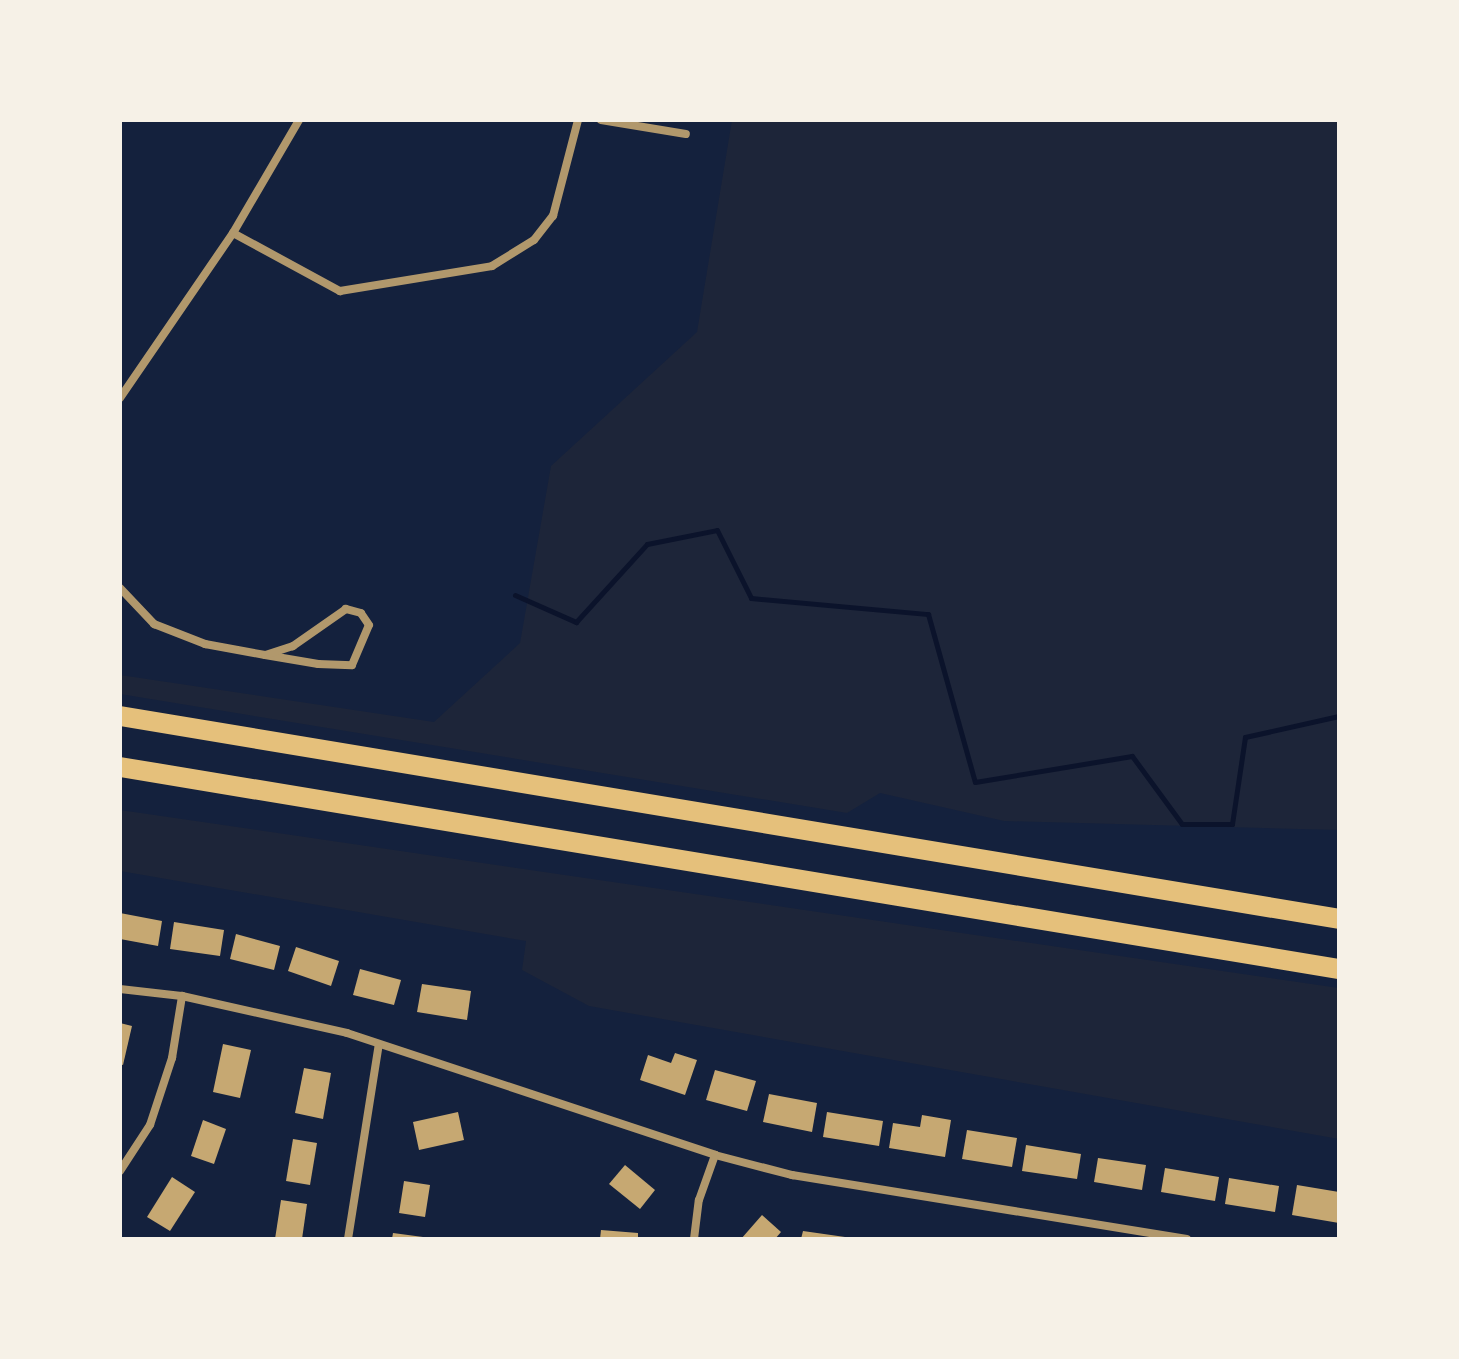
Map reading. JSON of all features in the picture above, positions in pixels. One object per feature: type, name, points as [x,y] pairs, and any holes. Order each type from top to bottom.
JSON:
[{"type":"highway","points":[[120,716],[1339,919]]},
{"type":"highway","points":[[120,767],[1339,969]]},
{"type":"street","points":[[120,398],[233,233],[299,120]]},
{"type":"street","points":[[233,233],[340,291],[492,266],[534,240],[553,216],[578,120]]},
{"type":"street","points":[[601,120],[686,134]]},
{"type":"street","points":[[120,588],[154,624],[205,644],[265,655],[352,665],[369,625],[361,613],[346,609],[293,646],[265,655]]},
{"type":"street","points":[[120,989],[182,996],[379,1044],[715,1155],[870,1190],[972,1201],[1187,1239]]},
{"type":"street","points":[[120,1171],[150,1125],[172,1058],[182,996]]},
{"type":"street","points":[[348,1239],[379,1044]]},
{"type":"street","points":[[694,1239],[699,1200],[715,1155]]},
{"type":"shaded area","points":[[732,120],[1339,120],[1339,830],[1004,821],[880,793],[847,813],[120,694],[120,675],[434,722],[520,643],[551,466],[697,332]]},
{"type":"shaded area","points":[[120,810],[1339,988],[1339,1139],[589,1006],[522,970],[526,941],[120,871]]},
{"type":"building","points":[[120,913],[162,921],[158,946],[120,939]]},
{"type":"building","points":[[174,922],[224,930],[220,956],[170,949]]},
{"type":"building","points":[[236,934],[280,946],[274,970],[230,959]]},
{"type":"building","points":[[296,947],[339,961],[331,986],[288,971]]},
{"type":"building","points":[[360,969],[401,980],[394,1005],[353,995]]},
{"type":"building","points":[[422,984],[471,991],[467,1020],[417,1012]]},
{"type":"building","points":[[120,1023],[132,1026],[123,1065],[120,1064]]},
{"type":"building","points":[[223,1044],[251,1050],[240,1098],[213,1092]]},
{"type":"building","points":[[675,1053],[697,1060],[685,1095],[640,1080],[648,1055],[671,1063]]},
{"type":"building","points":[[304,1068],[331,1073],[323,1119],[295,1113]]},
{"type":"building","points":[[715,1070],[756,1081],[747,1111],[706,1100]]},
{"type":"building","points":[[769,1094],[817,1103],[812,1132],[763,1122]]},
{"type":"building","points":[[458,1112],[464,1140],[419,1150],[413,1122]]},
{"type":"building","points":[[827,1112],[883,1121],[879,1146],[823,1137]]},
{"type":"building","points":[[922,1115],[951,1120],[945,1157],[889,1148],[893,1123],[920,1127]]},
{"type":"building","points":[[203,1120],[226,1129],[214,1164],[191,1156]]},
{"type":"building","points":[[967,1130],[1017,1138],[1012,1167],[962,1159]]},
{"type":"building","points":[[293,1139],[317,1143],[310,1185],[286,1181]]},
{"type":"building","points":[[1026,1145],[1081,1154],[1077,1179],[1022,1171]]},
{"type":"building","points":[[1098,1158],[1146,1165],[1142,1190],[1094,1182]]},
{"type":"building","points":[[625,1165],[655,1190],[640,1209],[609,1184]]},
{"type":"building","points":[[1165,1168],[1219,1177],[1215,1201],[1161,1192]]},
{"type":"building","points":[[172,1177],[195,1192],[170,1231],[147,1217]]},
{"type":"building","points":[[1229,1178],[1279,1186],[1275,1212],[1225,1204]]},
{"type":"building","points":[[404,1181],[430,1185],[425,1217],[399,1213]]},
{"type":"building","points":[[1297,1185],[1339,1192],[1339,1223],[1292,1215]]},
{"type":"building","points":[[281,1200],[307,1204],[302,1239],[275,1239]]},
{"type":"building","points":[[762,1215],[781,1232],[775,1239],[741,1239]]},
{"type":"building","points":[[601,1230],[638,1233],[638,1239],[600,1239]]},
{"type":"building","points":[[803,1231],[845,1237],[845,1239],[801,1239]]},
{"type":"building","points":[[393,1233],[423,1237],[423,1239],[392,1239]]},
{"type":"waterway","points":[[515,595],[576,622],[647,544],[717,530],[751,598],[928,614],[975,782],[1132,756],[1182,824],[1232,824],[1245,737],[1339,716]]}]
